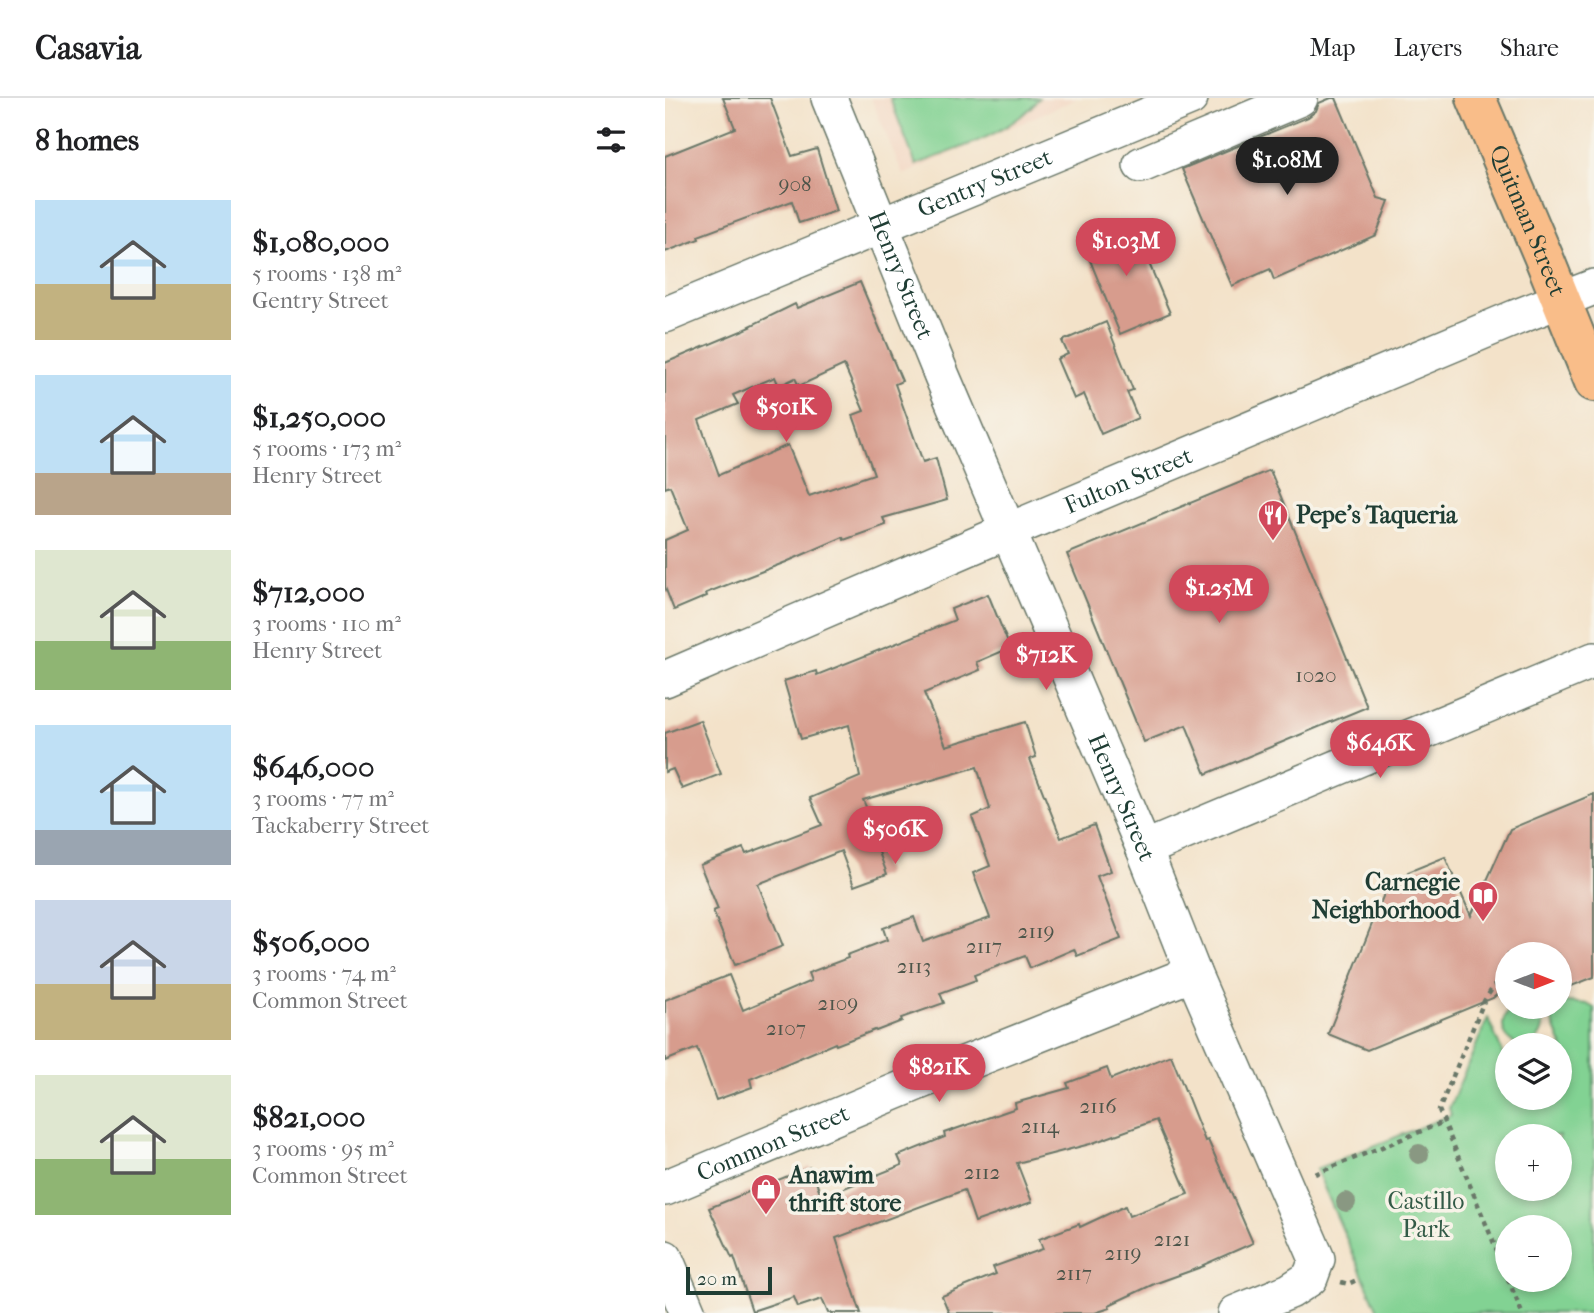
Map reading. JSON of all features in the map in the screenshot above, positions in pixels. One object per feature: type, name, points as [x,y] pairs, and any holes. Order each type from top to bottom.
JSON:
[{"type":"main road","name":"Quitman Street","points":[[1476,98],[1577,294],[1594,382]]},
{"type":"street","name":"Henry Street","points":[[829,98],[1008,531],[1144,849],[1193,973],[1317,1259],[1310,1278],[1290,1291],[1236,1313]]},
{"type":"street","name":"Gentry Street","points":[[665,315],[1190,98]]},
{"type":"street","points":[[1141,165],[1300,98]]},
{"type":"street","name":"Fulton Street","points":[[665,679],[1008,531],[1577,294]]},
{"type":"street","points":[[1144,849],[1594,660]]},
{"type":"street","name":"Common Street","points":[[665,1188],[921,1081],[1193,973]]},
{"type":"street","points":[[665,1258],[688,1313]]},
{"type":"path","points":[[1495,985],[1484,1001],[1439,1110],[1495,1246]]},
{"type":"path","points":[[1315,1174],[1444,1122]]},
{"type":"path","points":[[1333,1280],[1348,1284],[1359,1279]]},
{"type":"path","points":[[1514,1292],[1522,1313]]},
{"type":"shaded area","points":[[871,98],[1078,98],[903,175]]},
{"type":"green space","points":[[890,98],[1039,98],[1014,122],[999,131],[916,165]]},
{"type":"green space","name":"Castillo Park","points":[[1572,1002],[1587,1004],[1594,1008],[1594,1313],[1379,1313],[1316,1169],[1451,1115],[1449,1108],[1488,1018],[1495,1035],[1495,1110],[1572,1110],[1572,1033],[1557,1033],[1551,1019],[1572,1019]]},
{"type":"green space","points":[[1505,1019],[1541,1019],[1540,1033],[1506,1033],[1503,1025]]},
{"type":"building","points":[[723,98],[770,98],[792,156],[817,149],[836,211],[799,223],[792,201],[698,236],[699,239],[665,252],[665,156],[735,128]]},
{"type":"building","points":[[1336,98],[1378,198],[1389,201],[1376,235],[1274,280],[1270,269],[1232,286],[1182,169],[1308,117],[1316,111],[1319,103]]},
{"type":"building","points":[[1132,223],[1170,313],[1120,334],[1083,243]]},
{"type":"building","points":[[860,282],[902,381],[895,384],[923,462],[936,458],[947,500],[883,518],[886,525],[844,540],[843,537],[706,593],[707,596],[674,610],[665,587],[665,540],[688,530],[670,486],[665,488],[665,363],[751,327],[795,304],[797,308]],"holes":[[[844,365],[864,411],[853,415],[874,474],[809,496],[788,445],[719,475],[699,420],[738,404],[733,395],[775,377],[779,386],[795,378],[799,386]]]},
{"type":"building","points":[[1106,322],[1133,390],[1127,392],[1138,418],[1101,434],[1084,394],[1074,399],[1057,359],[1068,354],[1062,341]]},
{"type":"building","points":[[1270,470],[1367,707],[1206,774],[1186,725],[1144,742],[1067,554]]},
{"type":"building","points":[[988,594],[1010,648],[977,662],[980,670],[924,693],[946,746],[1025,722],[1036,757],[1030,759],[1061,838],[1094,825],[1111,871],[1097,876],[1121,939],[1077,956],[1074,949],[1030,968],[1025,956],[974,975],[976,980],[940,993],[944,1003],[901,1018],[902,1021],[876,1031],[836,1045],[835,1043],[750,1079],[752,1087],[716,1100],[697,1048],[665,1061],[665,1000],[729,975],[743,1010],[811,981],[808,973],[887,940],[883,928],[914,917],[923,942],[990,918],[973,873],[990,866],[972,817],[990,809],[977,767],[863,800],[873,823],[869,825],[887,874],[854,886],[841,851],[758,884],[783,946],[735,965],[713,911],[718,909],[700,865],[743,848],[746,854],[822,825],[810,798],[860,777],[849,725],[801,739],[784,681],[816,671],[817,675],[955,620],[951,609]]},
{"type":"building","points":[[700,720],[721,774],[682,789],[673,769],[665,772],[665,733]]},
{"type":"building","name":"Carnegie Neighborhood","points":[[1594,794],[1594,977],[1572,986],[1572,942],[1495,942],[1493,998],[1367,1050],[1328,1034],[1390,879],[1402,885],[1408,872],[1445,857],[1471,916],[1510,829]]},
{"type":"building","points":[[1171,1055],[1205,1141],[1208,1140],[1253,1243],[1204,1266],[1154,1284],[1109,1305],[1110,1308],[1095,1313],[949,1313],[942,1296],[996,1274],[993,1267],[1043,1249],[1039,1239],[1079,1224],[1080,1227],[1125,1206],[1129,1216],[1188,1194],[1156,1120],[1090,1144],[1017,1163],[1032,1202],[975,1222],[964,1190],[836,1238],[861,1313],[828,1313],[822,1299],[798,1307],[794,1297],[752,1311],[734,1257],[732,1258],[709,1208],[810,1167],[822,1197],[902,1165],[898,1156],[945,1137],[944,1133],[1016,1108],[1015,1103],[1069,1088],[1067,1083],[1107,1068],[1111,1079]]},
{"type":"place","name":"Pepe's Taqueria","points":[[1273,542]]},
{"type":"place","name":"Carnegie Neighborhood","points":[[1483,923]]},
{"type":"place","name":"Anawim thrift store","points":[[766,1216]]}]
